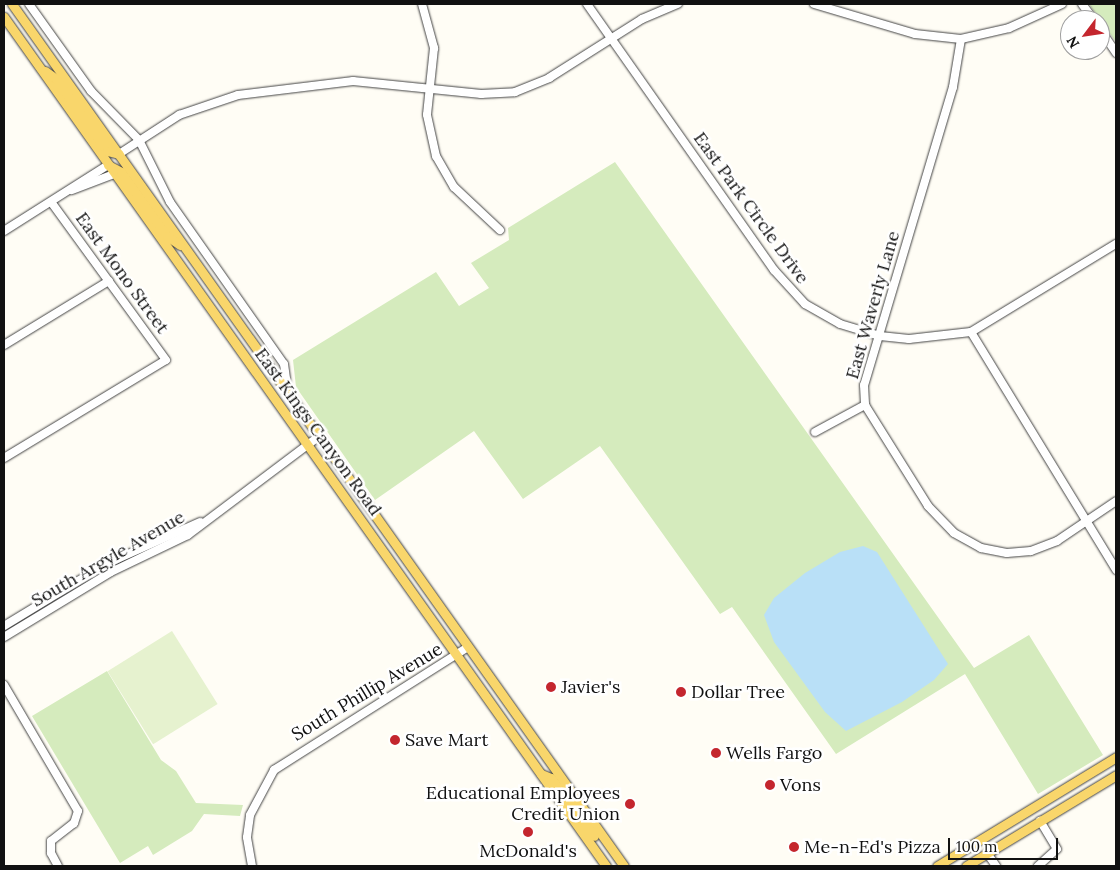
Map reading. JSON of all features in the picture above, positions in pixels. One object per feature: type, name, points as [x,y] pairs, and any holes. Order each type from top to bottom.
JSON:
[{"type":"main road","name":"East Kings Canyon Road","points":[[12,4],[318,438],[624,866]]},
{"type":"main road","name":"East Kings Canyon Road","points":[[4,17],[606,866]]},
{"type":"main road","points":[[38,66],[56,79],[107,151],[119,154]]},
{"type":"main road","points":[[108,165],[118,168],[168,236],[186,249]]},
{"type":"main road","points":[[937,866],[1116,757]]},
{"type":"main road","points":[[542,774],[551,778],[594,836],[602,837]]},
{"type":"main road","points":[[966,866],[1116,775]]},
{"type":"street","name":"East Kings Canyon Road","points":[[28,4],[91,91],[139,140],[170,202],[284,364],[288,394]]},
{"type":"street","points":[[422,4],[434,48],[428,130],[441,168],[462,195],[500,230]]},
{"type":"street","name":"East Park Circle Drive","points":[[586,4],[788,288],[821,315],[880,336],[909,339],[971,332]]},
{"type":"street","points":[[119,154],[195,107],[238,95],[353,81],[431,88],[515,92],[549,78],[611,38],[678,4]]},
{"type":"street","points":[[814,4],[915,34],[961,38],[1008,28],[1062,4]]},
{"type":"street","name":"East Waverly Lane","points":[[961,38],[953,87],[864,385],[865,405],[928,506],[969,542],[994,552],[1018,553],[1057,541],[1116,501]]},
{"type":"street","points":[[4,232],[52,203],[108,165]]},
{"type":"street","points":[[72,190],[114,174]]},
{"type":"street","name":"East Mono Street","points":[[4,458],[166,360],[52,203]]},
{"type":"street","points":[[1116,244],[971,332],[1116,570]]},
{"type":"street","points":[[4,345],[109,281]]},
{"type":"street","points":[[815,432],[865,405]]},
{"type":"street","name":"South Argyle Avenue","points":[[4,626],[106,564],[200,522],[318,438]]},
{"type":"street","name":"South Argyle Avenue","points":[[4,637],[111,572],[188,535],[200,522]]},
{"type":"street","name":"South Phillip Avenue","points":[[252,866],[247,837],[250,815],[259,792],[281,763],[468,647]]},
{"type":"street","points":[[4,685],[78,811],[74,823],[51,841],[58,866]]},
{"type":"street","points":[[1038,866],[1057,850],[1040,821]]},
{"type":"street","points":[[988,853],[996,866]]},
{"type":"green space","points":[[1089,4],[1116,4],[1116,42],[1110,34],[1110,10],[1093,10]]},
{"type":"green space","points":[[615,162],[974,668],[1029,635],[1103,755],[1038,794],[965,674],[836,754],[732,607],[720,614],[600,446],[523,499],[474,431],[375,500],[296,387],[293,360],[436,272],[459,306],[489,288],[471,263],[509,240],[508,228]]},
{"type":"green space","points":[[172,631],[218,704],[153,744],[108,671]]},
{"type":"green space","points":[[107,671],[161,760],[176,771],[196,803],[243,805],[240,816],[204,814],[192,831],[153,855],[148,846],[120,863],[32,716]]},
{"type":"water","points":[[863,546],[877,552],[948,664],[934,680],[902,702],[846,731],[825,712],[774,642],[764,615],[774,598],[805,573],[840,552]]},
{"type":"place","name":"Javier's","points":[[551,687]]},
{"type":"place","name":"Dollar Tree","points":[[681,692]]},
{"type":"place","name":"Save Mart","points":[[395,740]]},
{"type":"place","name":"Wells Fargo","points":[[716,753]]},
{"type":"place","name":"Vons","points":[[770,785]]},
{"type":"place","name":"Educational Employees Credit Union","points":[[630,804]]},
{"type":"place","name":"McDonald's","points":[[528,832]]},
{"type":"place","name":"Me-n-Ed's Pizza","points":[[794,847]]}]
